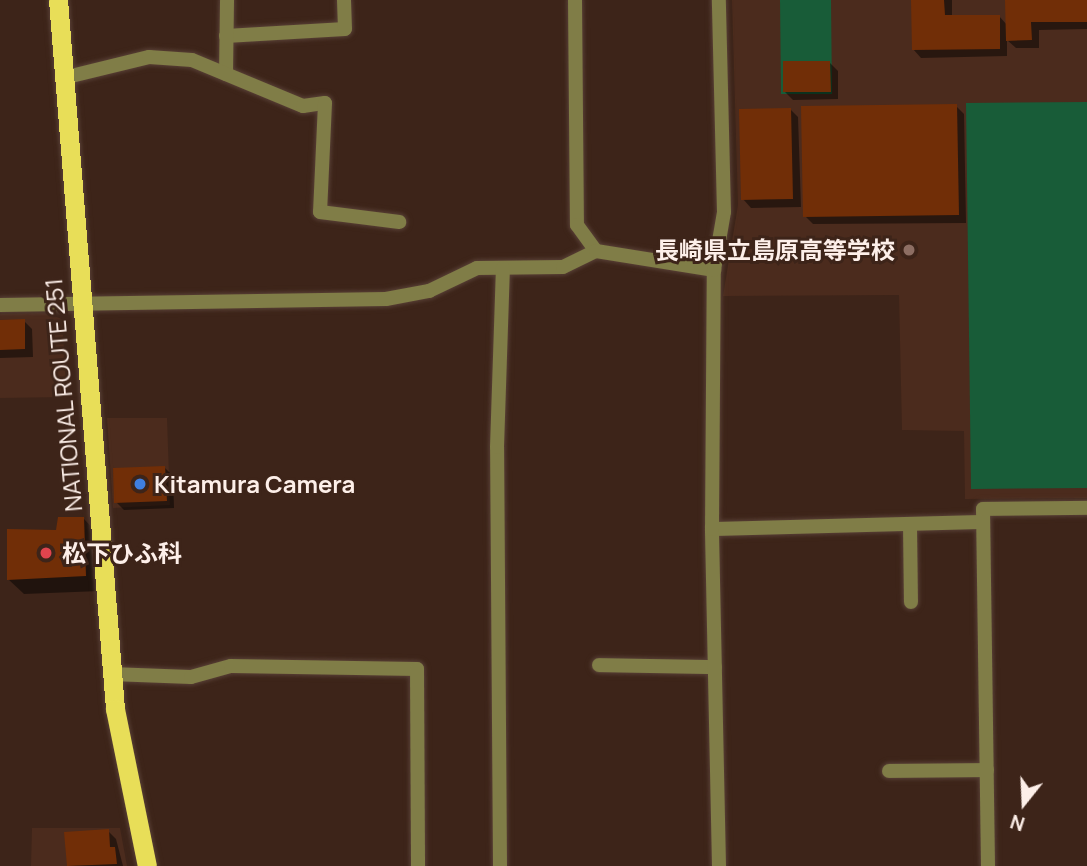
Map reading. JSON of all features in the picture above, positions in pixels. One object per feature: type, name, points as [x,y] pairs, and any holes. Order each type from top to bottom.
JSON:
[{"type":"highway","name":"NATIONAL ROUTE 251","points":[[58,0],[111,674],[115,709],[147,866]]},
{"type":"street","points":[[226,74],[227,0]]},
{"type":"street","points":[[226,36],[345,29],[344,0]]},
{"type":"street","points":[[575,0],[577,225],[596,251]]},
{"type":"street","points":[[719,0],[724,212],[713,270],[712,529],[719,866]]},
{"type":"street","points":[[63,78],[149,57],[192,60],[303,106],[325,103],[320,212],[399,222]]},
{"type":"street","points":[[0,305],[386,299],[429,291],[477,268],[563,267],[596,251],[713,270]]},
{"type":"street","points":[[500,866],[497,447],[503,268]]},
{"type":"street","points":[[988,866],[983,509],[1087,508]]},
{"type":"street","points":[[712,529],[983,522]]},
{"type":"street","points":[[910,524],[911,602]]},
{"type":"street","points":[[599,665],[715,667]]},
{"type":"street","points":[[111,674],[191,677],[231,666],[417,670],[418,866]]},
{"type":"street","points":[[889,771],[987,770]]},
{"type":"shaded area","name":"長崎県立島原高等学校","points":[[732,0],[1087,0],[1087,498],[965,499],[964,431],[902,430],[899,295],[723,296],[738,205]]},
{"type":"shaded area","points":[[45,313],[62,319],[67,397],[0,398],[0,314]]},
{"type":"shaded area","points":[[107,418],[167,418],[170,505],[113,508]]},
{"type":"shaded area","points":[[32,828],[120,828],[127,866],[31,866]]},
{"type":"green space","points":[[780,0],[831,0],[832,94],[781,94]]},
{"type":"green space","points":[[1087,102],[1087,488],[971,489],[966,103]]},
{"type":"building","points":[[911,0],[944,0],[945,15],[1000,15],[1000,49],[912,50]]},
{"type":"building","points":[[1005,0],[1087,0],[1087,22],[1031,22],[1032,40],[1006,41]]},
{"type":"building","points":[[783,61],[830,61],[831,92],[783,92]]},
{"type":"building","points":[[957,104],[959,215],[803,217],[801,106]]},
{"type":"building","points":[[791,108],[793,199],[741,200],[739,109]]},
{"type":"building","points":[[25,319],[25,349],[0,350],[0,320]]},
{"type":"building","name":"Kitamura Camera","points":[[165,466],[167,501],[114,503],[113,468]]},
{"type":"building","name":"松下ひふ科","points":[[58,517],[84,517],[86,576],[7,580],[7,529],[56,530]]},
{"type":"building","points":[[109,829],[110,847],[115,847],[117,864],[67,866],[64,832]]},
{"type":"place","name":"長崎県立島原高等学校","points":[[909,250]]},
{"type":"place","name":"Kitamura Camera","points":[[140,484]]},
{"type":"place","name":"松下ひふ科","points":[[46,553]]}]
